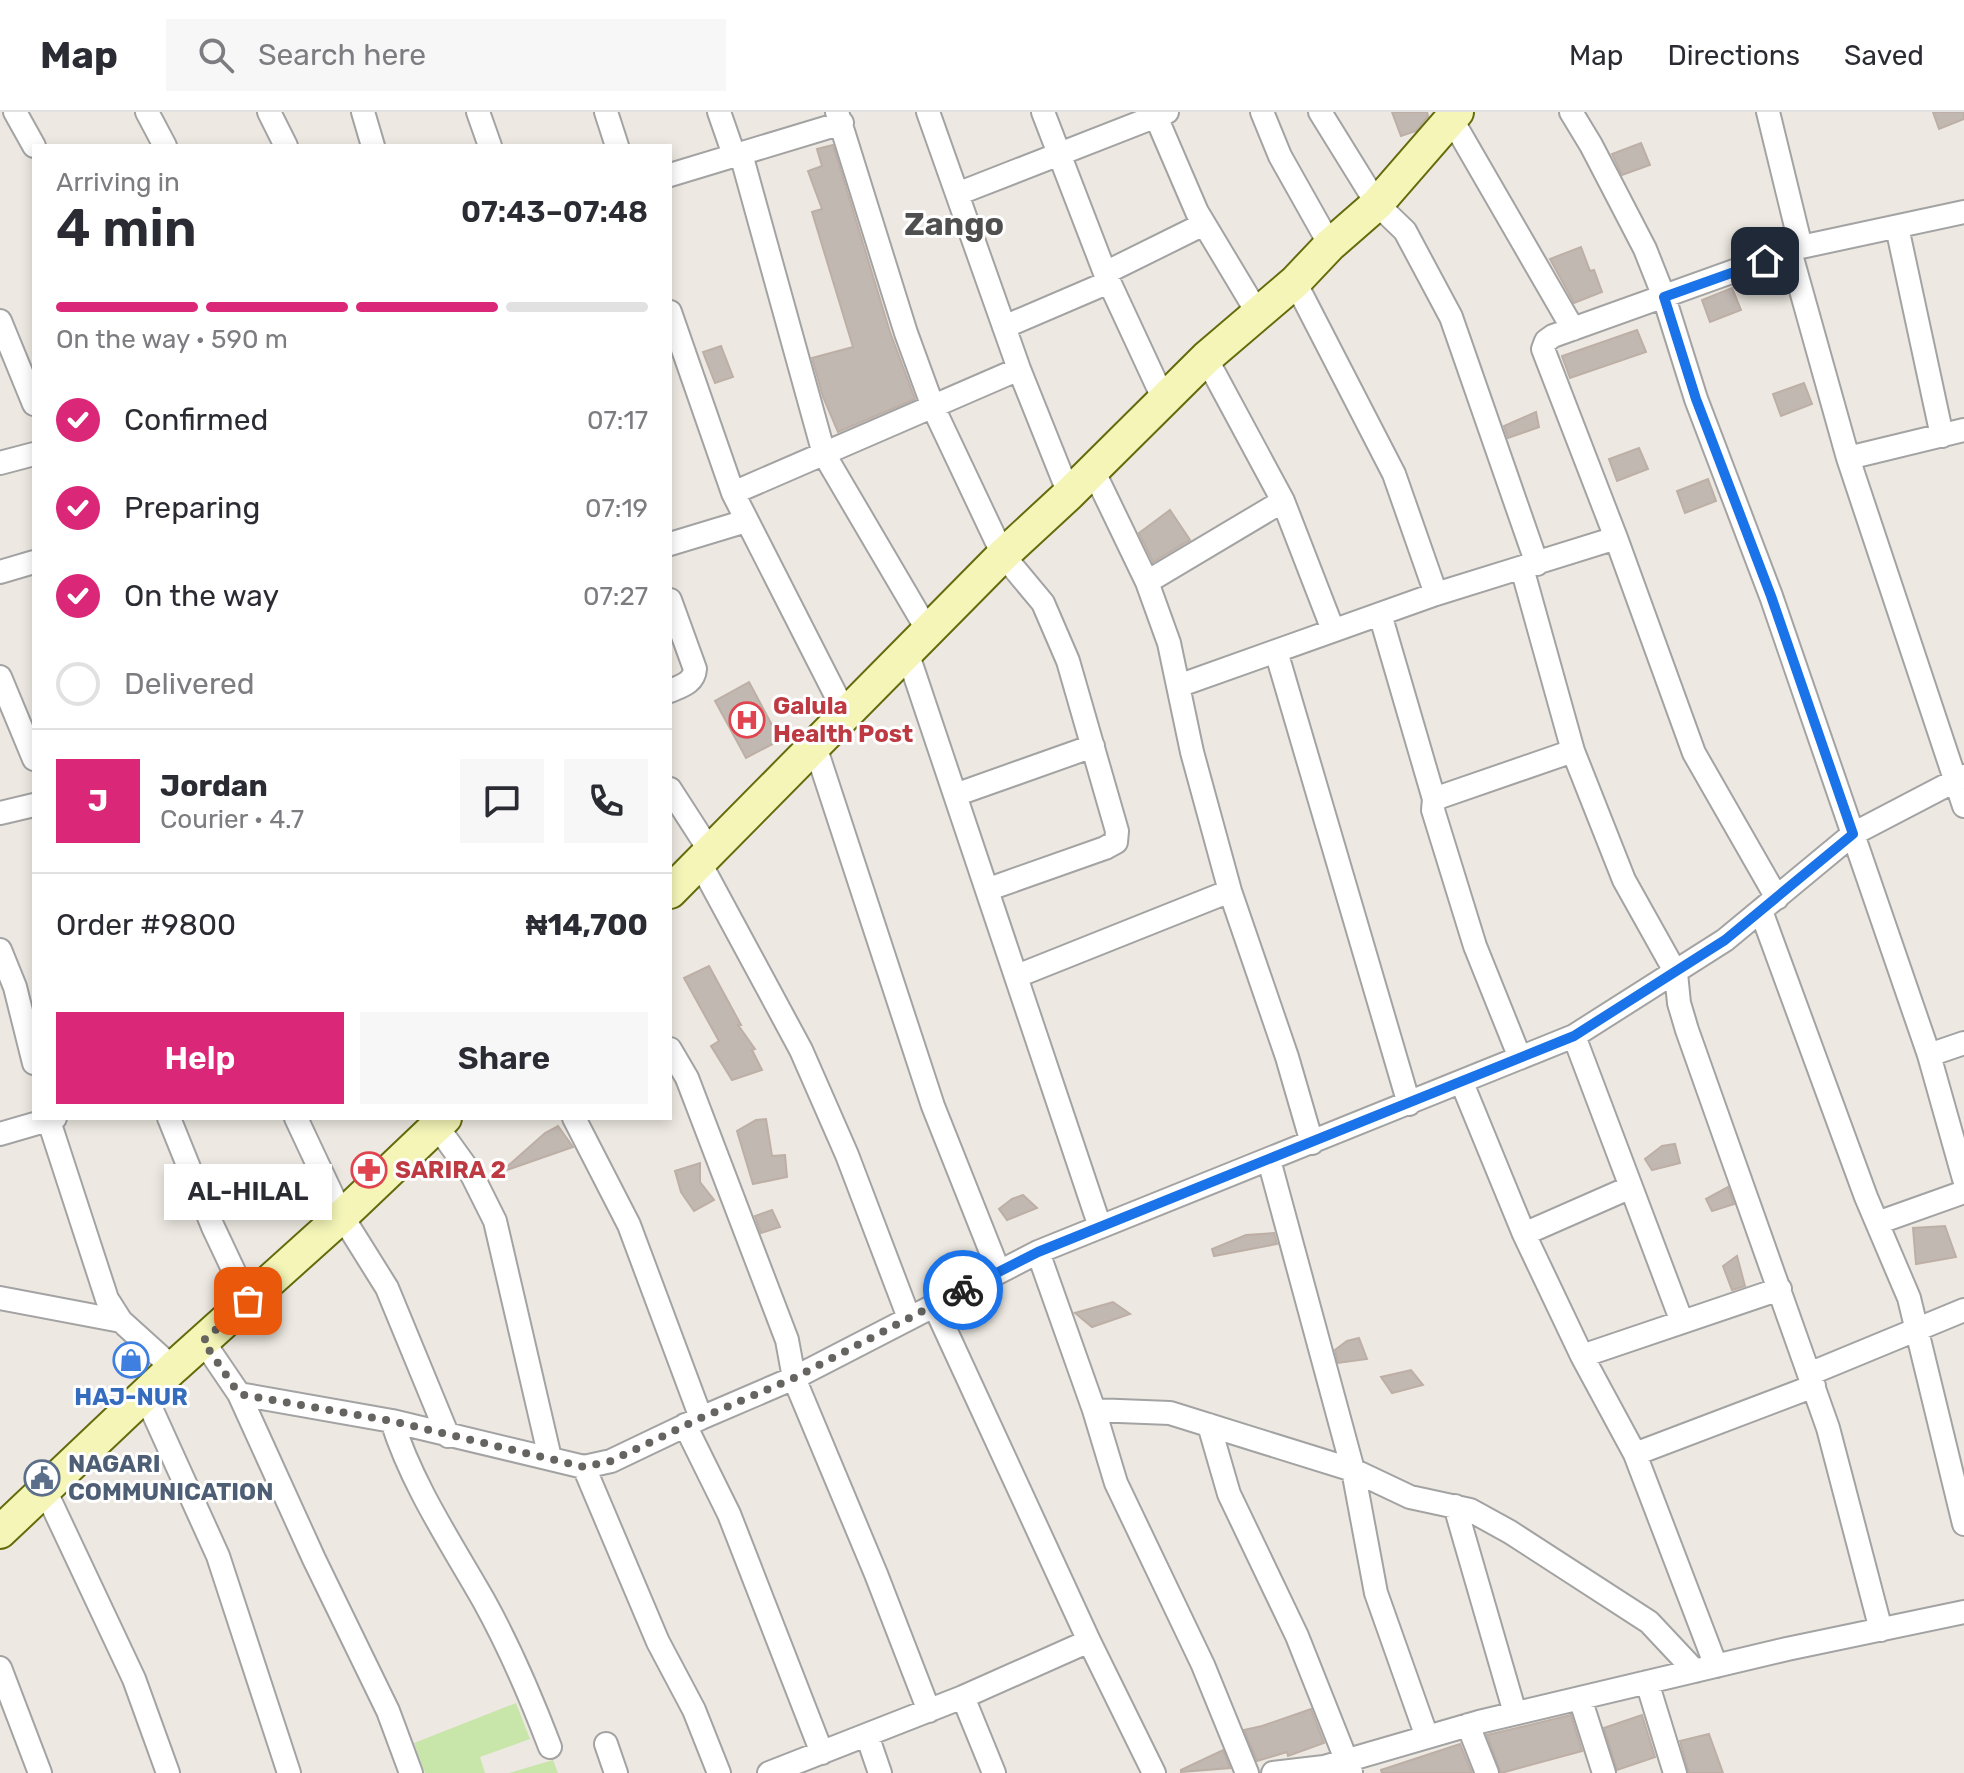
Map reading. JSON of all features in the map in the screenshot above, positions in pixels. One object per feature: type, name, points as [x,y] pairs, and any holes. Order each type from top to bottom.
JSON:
[{"type":"street","points":[[15,112],[33,144]]},
{"type":"street","points":[[147,112],[164,144]]},
{"type":"street","points":[[269,112],[285,144]]},
{"type":"street","points":[[363,112],[372,144]]},
{"type":"street","points":[[478,112],[489,144]]},
{"type":"street","points":[[606,112],[616,144]]},
{"type":"street","points":[[719,112],[738,154],[824,454],[918,642],[955,795],[1100,1227]]},
{"type":"street","points":[[928,112],[1019,369],[1069,494]]},
{"type":"street","points":[[1043,112],[1107,277],[1164,400]]},
{"type":"street","points":[[1262,112],[1280,156],[1330,245]]},
{"type":"street","points":[[1320,112],[1377,204],[1405,231],[1451,317],[1530,566],[1573,751],[1624,880],[1676,973],[1679,1003],[1687,1030],[1828,1428],[1881,1630]]},
{"type":"street","points":[[1571,112],[1645,249],[1664,297],[1696,399],[1771,596],[1929,1055],[1964,1179]]},
{"type":"street","points":[[1768,112],[1796,249],[1848,458],[1960,777],[1964,806]]},
{"type":"street","points":[[957,194],[1159,114],[1204,224],[1257,312]]},
{"type":"street","points":[[672,890],[1003,555],[1206,358],[1295,282],[1330,245],[1377,204],[1454,115],[1573,329]]},
{"type":"street","points":[[672,174],[839,118],[906,333],[933,407],[1003,555],[1043,603],[1068,661],[1117,831],[1116,842],[989,889]]},
{"type":"street","points":[[1964,212],[1796,249],[1573,329],[1546,341],[1544,357],[1616,538],[1694,753],[1769,904],[1877,1223],[1909,1298],[1964,1524]]},
{"type":"street","points":[[1004,327],[1107,277],[1204,224]]},
{"type":"street","points":[[1848,458],[1953,433],[1897,227]]},
{"type":"street","points":[[1295,282],[1394,474],[1436,594]]},
{"type":"street","points":[[672,318],[733,493],[846,715]]},
{"type":"street","points":[[0,321],[32,399]]},
{"type":"street","points":[[1206,358],[1283,501],[1333,630]]},
{"type":"street","points":[[733,493],[1019,369]]},
{"type":"street","points":[[0,463],[32,455]]},
{"type":"street","points":[[1093,470],[1147,582],[1169,643],[1192,752],[1230,891],[1287,1057],[1312,1143]]},
{"type":"street","points":[[1147,582],[1283,501]]},
{"type":"street","points":[[672,543],[746,521]]},
{"type":"street","points":[[1178,686],[1436,594],[1616,538]]},
{"type":"street","points":[[0,572],[32,563]]},
{"type":"street","points":[[672,606],[695,676],[672,690]]},
{"type":"street","points":[[1380,614],[1434,799],[1433,810],[1475,946],[1520,1058]]},
{"type":"street","points":[[1276,651],[1409,1104]]},
{"type":"street","points":[[0,677],[32,754]]},
{"type":"street","points":[[815,746],[933,1106],[999,1272]]},
{"type":"street","points":[[955,795],[1093,746]]},
{"type":"street","points":[[1434,799],[1573,751]]},
{"type":"street","points":[[239,1394],[392,1421],[584,1467],[611,1461],[693,1421],[794,1378],[1038,1252],[1574,1036],[1725,940],[1853,834],[1960,777]]},
{"type":"street","points":[[672,793],[801,1050],[847,1155],[909,1318]]},
{"type":"street","points":[[0,813],[32,805]]},
{"type":"street","points":[[1017,976],[1230,891]]},
{"type":"street","points":[[0,950],[15,987],[32,1055]]},
{"type":"street","points":[[1574,1036],[1682,1322]]},
{"type":"street","points":[[1929,1055],[1964,1043]]},
{"type":"street","points":[[672,1052],[687,1078],[787,1340],[794,1378],[929,1711]]},
{"type":"street","points":[[1462,1083],[1524,1234],[1582,1356],[1635,1454],[1706,1668]]},
{"type":"street","points":[[0,1134],[48,1120]]},
{"type":"street","points":[[51,1120],[107,1299],[121,1321],[173,1368]]},
{"type":"street","points":[[170,1120],[213,1227],[248,1301]]},
{"type":"street","points":[[297,1120],[342,1216],[387,1288],[448,1436]]},
{"type":"street","points":[[0,1532],[173,1368],[342,1216],[438,1120],[472,1175],[495,1221],[550,1458]]},
{"type":"street","points":[[575,1120],[629,1225],[693,1421],[822,1753]]},
{"type":"street","points":[[1269,1160],[1353,1470],[1376,1593],[1427,1737]]},
{"type":"street","points":[[1524,1234],[1631,1187]]},
{"type":"street","points":[[1877,1223],[1964,1192]]},
{"type":"street","points":[[1038,1252],[1094,1410],[1116,1483],[1203,1665],[1247,1773]]},
{"type":"street","points":[[1582,1356],[1780,1289]]},
{"type":"street","points":[[0,1298],[121,1321]]},
{"type":"street","points":[[934,1305],[1089,1641],[1154,1773]]},
{"type":"street","points":[[1635,1454],[1811,1380],[1964,1310]]},
{"type":"street","points":[[203,1341],[239,1394],[388,1711],[411,1773]]},
{"type":"street","points":[[145,1395],[218,1556],[289,1773]]},
{"type":"street","points":[[1094,1410],[1170,1413],[1353,1470],[1410,1497],[1470,1510],[1510,1532],[1649,1622],[1706,1668]]},
{"type":"street","points":[[392,1421],[399,1446],[511,1655],[550,1747]]},
{"type":"street","points":[[1209,1425],[1229,1494],[1297,1636],[1348,1767]]},
{"type":"street","points":[[584,1467],[658,1642],[694,1710],[719,1773]]},
{"type":"street","points":[[45,1490],[134,1679],[168,1773]]},
{"type":"street","points":[[1455,1506],[1515,1713]]},
{"type":"street","points":[[1282,1772],[1348,1767],[1427,1737],[1515,1713],[1964,1612]]},
{"type":"street","points":[[769,1773],[963,1697],[1089,1641]]},
{"type":"street","points":[[0,1668],[40,1773]]},
{"type":"street","points":[[1647,1682],[1675,1773]]},
{"type":"street","points":[[963,1697],[994,1773]]},
{"type":"street","points":[[1580,1698],[1604,1773]]},
{"type":"street","points":[[1468,1725],[1487,1773]]},
{"type":"street","points":[[867,1735],[880,1773]]},
{"type":"street","points":[[606,1744],[616,1773]]},
{"type":"green space","points":[[516,1703],[530,1739],[480,1757],[485,1773],[425,1773],[414,1743]]},
{"type":"green space","points":[[553,1760],[558,1773],[509,1773]]},
{"type":"building","points":[[1392,112],[1427,112],[1428,116],[1416,131],[1401,136]]},
{"type":"building","points":[[1933,112],[1964,112],[1964,119],[1939,129]]},
{"type":"building","points":[[1641,143],[1650,165],[1622,175],[1612,154]]},
{"type":"building","points":[[833,145],[890,332],[915,399],[838,432],[823,397],[812,358],[853,347],[812,212],[822,209],[808,171],[822,166],[817,149]]},
{"type":"building","points":[[1581,247],[1602,292],[1574,303],[1550,259]]},
{"type":"building","points":[[1732,288],[1741,310],[1710,322],[1702,300]]},
{"type":"building","points":[[1637,330],[1646,352],[1570,378],[1562,356]]},
{"type":"building","points":[[721,346],[733,377],[715,383],[703,352]]},
{"type":"building","points":[[1804,383],[1812,404],[1781,416],[1773,394]]},
{"type":"building","points":[[1536,412],[1539,427],[1508,438],[1504,426]]},
{"type":"building","points":[[1639,448],[1648,469],[1617,481],[1609,459]]},
{"type":"building","points":[[1708,479],[1716,501],[1685,513],[1677,491]]},
{"type":"building","points":[[1170,510],[1190,540],[1153,562],[1139,533]]},
{"type":"building","name":"Galula Health Post","points":[[749,682],[780,740],[746,758],[715,701]]},
{"type":"building","points":[[709,966],[741,1025],[738,1025],[755,1049],[752,1050],[762,1070],[732,1080],[711,1046],[719,1041],[684,978]]},
{"type":"building","points":[[766,1119],[772,1156],[785,1155],[787,1177],[753,1184],[737,1131],[756,1120]]},
{"type":"building","points":[[558,1126],[573,1147],[501,1172],[545,1133]]},
{"type":"building","points":[[1675,1144],[1680,1163],[1652,1170],[1645,1159],[1662,1146]]},
{"type":"building","points":[[700,1163],[700,1182],[714,1200],[694,1211],[681,1192],[675,1171]]},
{"type":"building","points":[[1728,1187],[1734,1204],[1712,1211],[1706,1199]]},
{"type":"building","points":[[1023,1195],[1037,1208],[1007,1220],[999,1209]]},
{"type":"building","points":[[772,1210],[780,1227],[761,1233],[755,1216]]},
{"type":"building","points":[[1945,1226],[1956,1257],[1916,1264],[1913,1228]]},
{"type":"building","points":[[1274,1233],[1277,1244],[1214,1256],[1212,1249],[1246,1235]]},
{"type":"building","points":[[1737,1256],[1745,1286],[1732,1290],[1723,1266]]},
{"type":"building","points":[[1113,1302],[1130,1314],[1092,1327],[1075,1313]]},
{"type":"building","points":[[1359,1338],[1367,1359],[1338,1363],[1335,1350],[1347,1341]]},
{"type":"building","points":[[1411,1370],[1423,1385],[1392,1393],[1381,1377]]},
{"type":"building","points":[[1311,1709],[1324,1743],[1288,1756],[1287,1752],[1257,1761],[1244,1730]]},
{"type":"building","points":[[1571,1715],[1582,1751],[1501,1773],[1487,1735]]},
{"type":"building","points":[[1642,1715],[1655,1757],[1617,1770],[1604,1728]]},
{"type":"building","points":[[1709,1734],[1723,1773],[1689,1773],[1680,1741]]},
{"type":"building","points":[[1460,1744],[1472,1773],[1382,1773],[1381,1770]]},
{"type":"building","points":[[1223,1750],[1230,1768],[1181,1772],[1181,1770]]},
{"type":"way so far","points":[[248,1301],[203,1341],[239,1394],[392,1421],[584,1467],[611,1461],[794,1378],[963,1290]]},
{"type":"place","name":"Galula Health Post","points":[[747,720]]},
{"type":"place","name":"SARIRA 2","points":[[369,1170]]},
{"type":"place","name":"AL-HILAL","points":[[248,1301]]},
{"type":"place","name":"HAJ-NUR","points":[[131,1360]]},
{"type":"place","name":"NAGARI COMMUNICATION","points":[[42,1478]]},
{"type":"district","name":"Zango","points":[[954,224]]},
{"type":"route","points":[[963,1290],[1038,1252],[1574,1036],[1725,940],[1853,834],[1771,596],[1696,399],[1664,297],[1765,261]]}]
